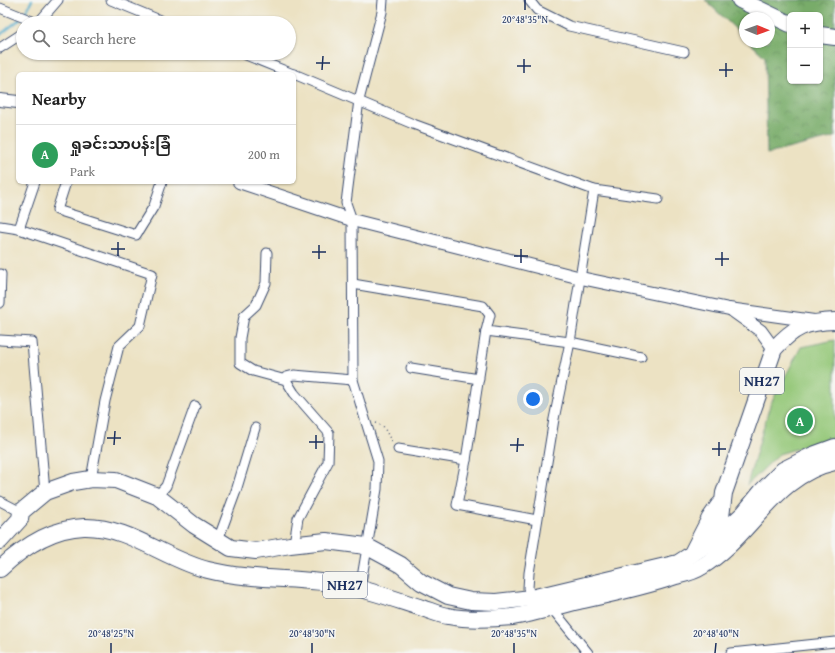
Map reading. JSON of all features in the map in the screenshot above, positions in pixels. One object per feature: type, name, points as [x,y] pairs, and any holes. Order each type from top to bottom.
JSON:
[{"type":"highway","points":[[740,0],[787,23]]},
{"type":"highway","points":[[823,35],[835,37]]},
{"type":"highway","name":"NH27","points":[[723,542],[727,481],[774,349],[788,334],[798,327],[814,321],[835,321]]},
{"type":"highway","name":"NH27","points":[[0,569],[12,558],[43,538],[66,530],[82,527],[96,528],[123,534],[206,570],[246,575],[314,580],[360,589],[447,616],[473,618],[512,617],[648,586],[700,568],[723,542],[762,491],[783,470],[813,455],[835,447]]},
{"type":"highway","name":"NH27","points":[[0,541],[20,519],[21,512],[45,492],[73,482],[91,479],[116,480],[157,496],[194,525],[231,548],[256,551],[294,544],[326,541],[366,546],[400,565],[421,582],[448,596],[472,601],[496,602],[531,598],[678,563],[723,542],[789,484],[818,466],[835,462]]},
{"type":"highway","points":[[691,556],[710,518],[725,502],[744,513]]},
{"type":"street","points":[[41,16],[58,0]]},
{"type":"street","points":[[111,0],[150,16]]},
{"type":"street","points":[[360,589],[366,546],[377,489],[378,461],[353,380],[352,220],[346,203],[359,100],[382,12],[383,0]]},
{"type":"street","points":[[529,0],[537,10],[569,26],[684,52]]},
{"type":"street","points":[[0,8],[19,16]]},
{"type":"street","points":[[0,48],[16,38]]},
{"type":"street","points":[[259,60],[289,72]]},
{"type":"street","points":[[296,75],[413,124],[594,190],[658,199]]},
{"type":"street","points":[[0,100],[16,102]]},
{"type":"street","points":[[19,230],[34,184]]},
{"type":"street","points":[[65,184],[57,210],[136,235],[154,206],[161,184]]},
{"type":"street","points":[[245,184],[352,220],[581,278],[729,309],[814,321]]},
{"type":"street","points":[[588,653],[552,607],[531,598],[528,588],[537,520],[554,419],[570,342],[594,190]]},
{"type":"street","points":[[0,226],[19,230],[152,274],[140,326],[119,346],[105,401],[91,479]]},
{"type":"street","points":[[267,254],[266,283],[256,305],[244,316],[240,338],[240,363],[253,371],[286,380],[294,393],[329,433],[328,462],[298,518],[294,544]]},
{"type":"street","points":[[0,303],[1,274]]},
{"type":"street","points":[[353,284],[483,306],[490,315],[486,331],[466,460],[457,505],[537,520]]},
{"type":"street","points":[[729,309],[761,331],[774,349]]},
{"type":"street","points":[[486,331],[570,342],[640,357]]},
{"type":"street","points":[[0,340],[32,342],[45,492]]},
{"type":"street","points":[[411,368],[479,379]]},
{"type":"street","points":[[286,377],[294,375],[353,380]]},
{"type":"street","points":[[157,496],[166,486],[195,406]]},
{"type":"street","points":[[218,540],[236,491],[255,428]]},
{"type":"street","points":[[398,449],[466,460]]},
{"type":"street","points":[[0,501],[21,512]]},
{"type":"street","points":[[731,653],[835,642]]},
{"type":"path","points":[[365,418],[383,426],[398,449]]},
{"type":"green space","points":[[705,0],[835,0],[835,137],[767,154],[765,57],[755,48],[775,48],[775,12],[739,12],[739,32]]},
{"type":"green space","points":[[835,340],[835,437],[779,454],[747,485],[770,405],[801,347]]},
{"type":"waterway","points":[[24,16],[32,0]]},
{"type":"waterway","points":[[0,35],[16,22]]},
{"type":"place","name":"ရှုခင်းသာပန်းခြံ","points":[[800,421]]}]
